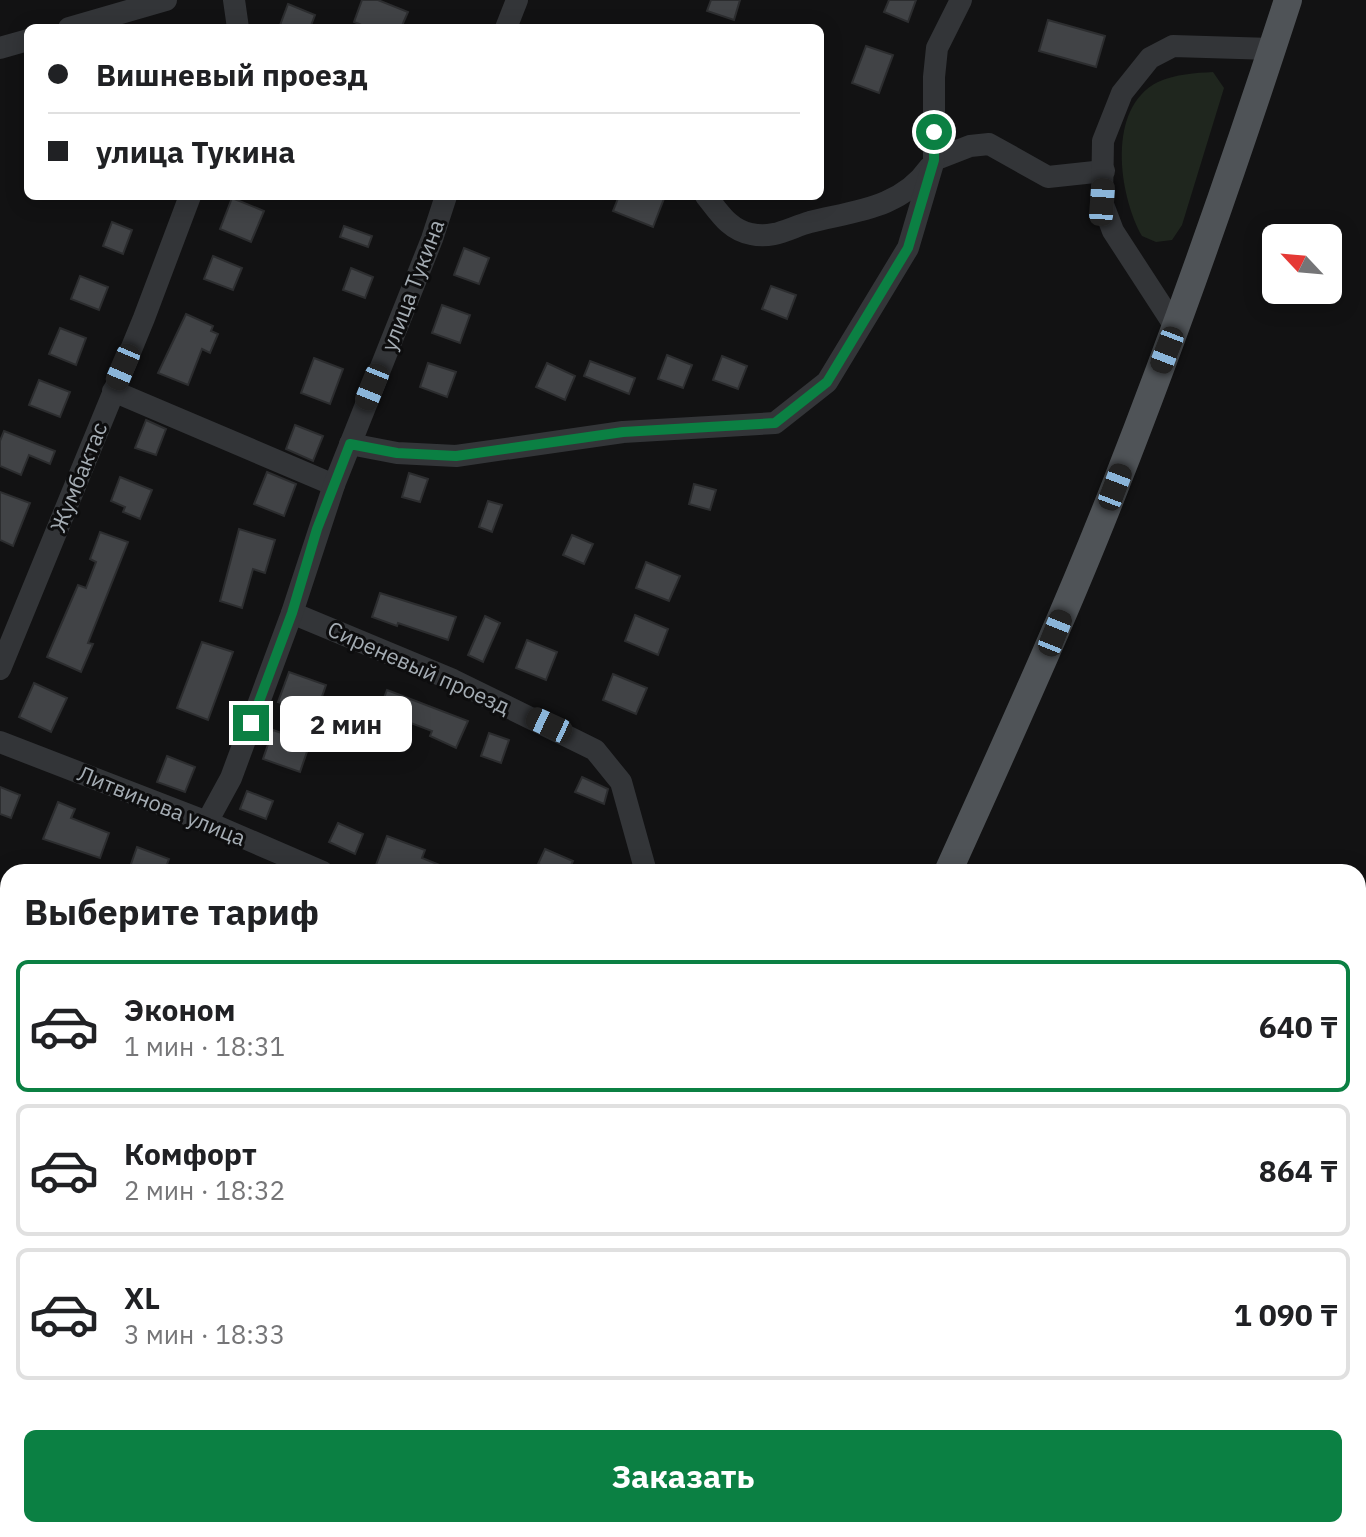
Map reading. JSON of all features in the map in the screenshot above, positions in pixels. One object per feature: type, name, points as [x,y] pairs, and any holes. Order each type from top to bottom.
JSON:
[{"type":"main road","points":[[952,864],[1043,662],[1115,487],[1228,183],[1288,0]]},
{"type":"street","points":[[83,24],[166,0]]},
{"type":"street","points":[[234,0],[237,24]]},
{"type":"street","points":[[508,24],[517,0]]},
{"type":"street","points":[[350,444],[397,453],[456,456],[623,432],[775,423],[827,382],[908,248],[934,160],[937,48],[961,0]]},
{"type":"street","points":[[0,48],[24,41]]},
{"type":"street","points":[[1176,328],[1113,231],[1102,202],[1103,141],[1122,93],[1150,58],[1173,46],[1272,49]]},
{"type":"street","points":[[709,200],[730,226],[750,234],[775,236],[809,222],[854,214],[895,199],[920,180],[934,160],[970,146],[989,144],[1048,177],[1104,171]]},
{"type":"street","name":"Жумбактас","points":[[0,669],[188,200]]},
{"type":"street","name":"улица Тукина","points":[[207,822],[231,778],[292,613],[334,485],[445,200]]},
{"type":"street","points":[[113,391],[334,485]]},
{"type":"street","name":"Сиреневый проезд","points":[[292,613],[453,680],[595,750],[621,782],[644,864]]},
{"type":"street","name":"Литвинова улица","points":[[0,742],[207,822],[304,864]]},
{"type":"green space","points":[[1213,72],[1224,88],[1182,225],[1172,240],[1156,242],[1142,236],[1127,198],[1122,153],[1130,111],[1141,94],[1158,82],[1192,73]]},
{"type":"building","points":[[362,0],[378,0],[408,12],[403,24],[354,22]]},
{"type":"building","points":[[711,0],[740,0],[734,20],[707,11]]},
{"type":"building","points":[[889,0],[916,0],[908,22],[884,12]]},
{"type":"building","points":[[288,4],[315,15],[312,24],[280,24]]},
{"type":"building","points":[[1048,20],[1105,36],[1096,67],[1039,51]]},
{"type":"building","points":[[866,46],[893,55],[879,93],[852,83]]},
{"type":"building","points":[[231,200],[264,211],[251,242],[220,229]]},
{"type":"building","points":[[617,200],[663,200],[653,227],[613,211]]},
{"type":"building","points":[[112,222],[132,230],[123,254],[103,246]]},
{"type":"building","points":[[344,226],[372,236],[368,247],[340,237]]},
{"type":"building","points":[[464,248],[489,258],[479,284],[454,275]]},
{"type":"building","points":[[213,256],[242,268],[233,290],[204,279]]},
{"type":"building","points":[[351,268],[373,277],[365,298],[343,290]]},
{"type":"building","points":[[80,276],[108,287],[99,310],[71,299]]},
{"type":"building","points":[[771,286],[796,295],[787,319],[762,309]]},
{"type":"building","points":[[442,305],[470,315],[460,343],[432,333]]},
{"type":"building","points":[[186,314],[213,326],[211,331],[218,334],[210,353],[202,349],[188,385],[158,373]]},
{"type":"building","points":[[60,328],[86,338],[76,365],[49,354]]},
{"type":"building","points":[[667,355],[692,365],[683,388],[658,379]]},
{"type":"building","points":[[722,356],[747,366],[738,389],[713,380]]},
{"type":"building","points":[[314,358],[343,369],[330,404],[301,393]]},
{"type":"building","points":[[590,361],[635,378],[629,394],[584,376]]},
{"type":"building","points":[[428,363],[456,372],[447,397],[420,387]]},
{"type":"building","points":[[547,363],[575,376],[565,400],[536,387]]},
{"type":"building","points":[[39,380],[70,392],[60,417],[29,405]]},
{"type":"building","points":[[146,420],[166,429],[156,455],[135,448]]},
{"type":"building","points":[[295,425],[323,436],[313,461],[286,449]]},
{"type":"building","points":[[4,431],[55,451],[50,464],[29,455],[21,475],[0,466],[0,441]]},
{"type":"building","points":[[267,472],[296,484],[284,516],[254,504]]},
{"type":"building","points":[[409,473],[428,479],[420,502],[402,497]]},
{"type":"building","points":[[120,477],[152,490],[140,519],[123,512],[125,507],[111,501]]},
{"type":"building","points":[[694,484],[716,490],[710,510],[689,504]]},
{"type":"building","points":[[0,492],[30,503],[13,546],[0,540]]},
{"type":"building","points":[[488,501],[502,505],[492,532],[479,527]]},
{"type":"building","points":[[239,529],[275,540],[265,573],[253,569],[242,608],[220,601]]},
{"type":"building","points":[[100,532],[128,542],[88,643],[93,644],[81,672],[47,657],[78,585],[86,588],[96,562],[90,559]]},
{"type":"building","points":[[572,535],[593,544],[584,564],[563,555]]},
{"type":"building","points":[[646,562],[680,576],[669,601],[636,588]]},
{"type":"building","points":[[380,593],[456,617],[448,640],[372,617]]},
{"type":"building","points":[[635,615],[668,629],[658,655],[625,641]]},
{"type":"building","points":[[485,616],[500,623],[483,662],[468,655]]},
{"type":"building","points":[[527,640],[557,652],[546,680],[516,668]]},
{"type":"building","points":[[202,642],[233,652],[208,720],[177,708]]},
{"type":"building","points":[[289,672],[326,685],[316,714],[278,702]]},
{"type":"building","points":[[613,674],[647,688],[636,714],[603,700]]},
{"type":"building","points":[[34,683],[67,698],[51,732],[19,717]]},
{"type":"building","points":[[387,690],[468,721],[456,748],[430,736],[432,731],[379,711]]},
{"type":"building","points":[[273,730],[310,743],[300,772],[263,759]]},
{"type":"building","points":[[489,733],[509,740],[501,763],[481,756]]},
{"type":"building","points":[[167,756],[195,767],[185,792],[157,782]]},
{"type":"building","points":[[582,777],[608,789],[604,804],[575,792]]},
{"type":"building","points":[[0,787],[20,795],[11,818],[0,814]]},
{"type":"building","points":[[247,791],[273,801],[266,819],[240,809]]},
{"type":"building","points":[[58,802],[75,809],[71,818],[109,833],[100,858],[43,839]]},
{"type":"building","points":[[338,823],[363,834],[355,854],[329,842]]},
{"type":"building","points":[[387,836],[425,850],[422,858],[437,864],[376,864]]},
{"type":"building","points":[[137,847],[169,859],[167,864],[131,864]]},
{"type":"building","points":[[545,849],[573,861],[572,864],[538,864]]},
{"type":"route","points":[[251,723],[292,613],[317,529],[350,444],[397,453],[456,456],[623,432],[775,423],[827,382],[908,248],[934,160],[934,132]]}]
